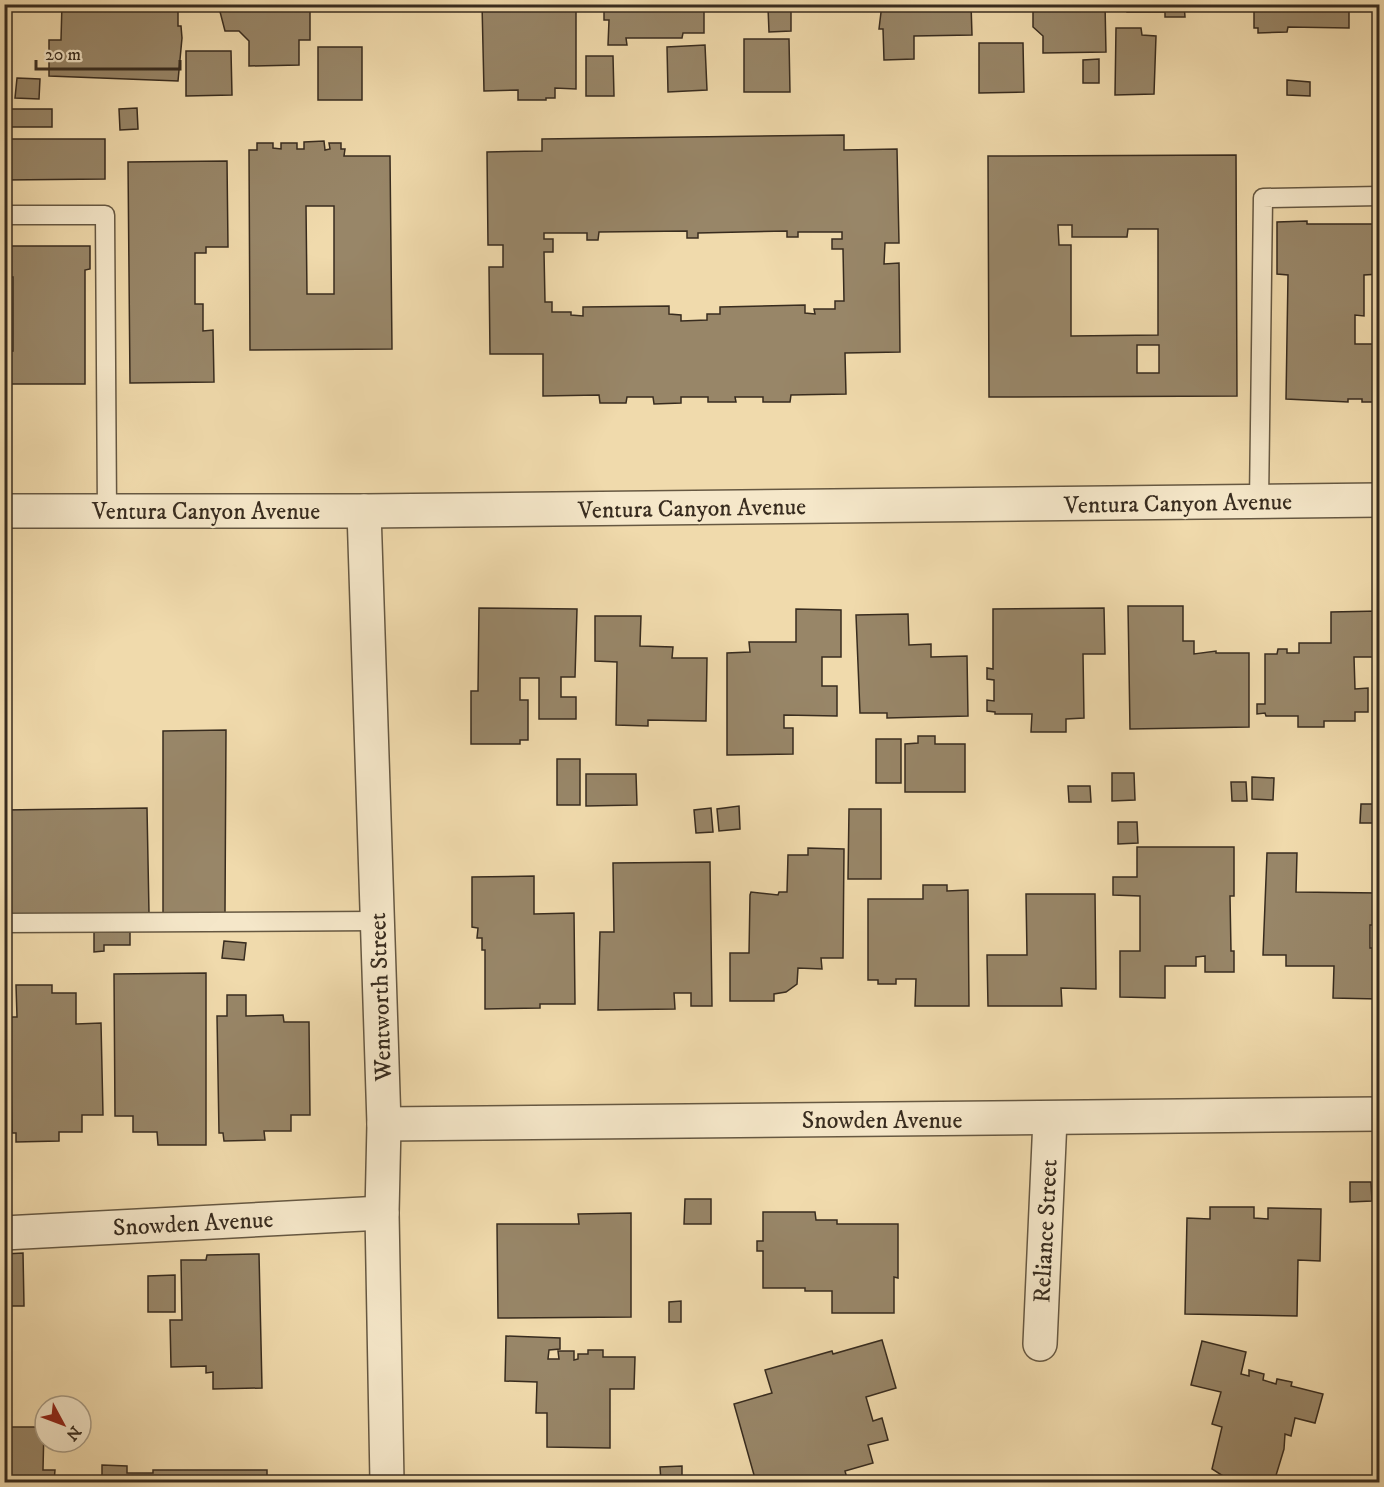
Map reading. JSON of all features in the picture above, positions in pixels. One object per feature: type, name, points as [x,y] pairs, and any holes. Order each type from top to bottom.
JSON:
[{"type":"street","name":"Ventura Canyon Avenue","points":[[4,511],[364,511],[1380,500]]},
{"type":"street","name":"Wentworth Street","points":[[364,511],[384,1124],[382,1213],[387,1482]]},
{"type":"street","name":"Snowden Avenue","points":[[384,1124],[1380,1114]]},
{"type":"street","name":"Reliance Street","points":[[1040,1344],[1050,1119]]},
{"type":"street","name":"Snowden Avenue","points":[[4,1233],[382,1213]]},
{"type":"lane","points":[[1259,502],[1263,198],[1380,196]]},
{"type":"lane","points":[[4,215],[105,215],[107,511]]},
{"type":"lane","points":[[4,923],[377,921]]},
{"type":"building","points":[[4,4],[38,4],[37,10]]},
{"type":"building","points":[[62,4],[181,4],[178,5],[178,26],[181,26],[182,38],[178,81],[49,76],[49,40],[61,40]]},
{"type":"building","points":[[218,4],[310,4],[310,40],[299,40],[299,65],[249,66],[249,41],[239,31],[225,31]]},
{"type":"building","points":[[482,4],[576,4],[576,89],[555,88],[555,98],[546,98],[546,100],[518,100],[518,90],[484,91]]},
{"type":"building","points":[[604,4],[704,4],[704,33],[683,33],[682,38],[626,38],[627,45],[608,45],[609,20],[604,20]]},
{"type":"building","points":[[733,4],[791,4],[791,31],[769,32],[768,8],[733,10]]},
{"type":"building","points":[[882,4],[971,4],[972,35],[914,36],[914,59],[884,60],[883,29],[879,29]]},
{"type":"building","points":[[1033,4],[1105,4],[1106,52],[1043,53],[1043,36],[1033,27]]},
{"type":"building","points":[[1127,4],[1184,4],[1185,17],[1165,17],[1165,12],[1127,12]]},
{"type":"building","points":[[1254,4],[1349,4],[1349,28],[1288,27],[1287,32],[1258,33],[1258,28],[1254,28]]},
{"type":"building","points":[[1116,28],[1141,28],[1142,35],[1156,36],[1154,94],[1115,95]]},
{"type":"building","points":[[744,39],[789,39],[790,92],[744,92]]},
{"type":"building","points":[[979,43],[1023,43],[1024,92],[979,93]]},
{"type":"building","points":[[705,45],[707,90],[668,92],[667,47]]},
{"type":"building","points":[[318,47],[362,47],[362,100],[318,100]]},
{"type":"building","points":[[186,51],[231,51],[232,95],[186,96]]},
{"type":"building","points":[[586,56],[613,56],[614,96],[586,96]]},
{"type":"building","points":[[1099,59],[1099,83],[1083,83],[1083,60]]},
{"type":"building","points":[[17,78],[40,79],[39,99],[15,98]]},
{"type":"building","points":[[1287,80],[1310,82],[1310,96],[1287,95]]},
{"type":"building","points":[[137,108],[138,129],[120,130],[119,109]]},
{"type":"building","points":[[4,109],[52,109],[52,127],[4,127]]},
{"type":"building","points":[[844,135],[844,150],[897,149],[899,243],[885,243],[884,264],[899,263],[900,352],[845,353],[846,394],[791,395],[790,402],[763,402],[763,397],[735,397],[736,402],[708,402],[708,397],[681,397],[681,403],[654,404],[653,397],[627,397],[626,403],[600,403],[599,395],[543,396],[543,354],[490,354],[489,267],[503,267],[503,245],[488,245],[487,152],[542,151],[542,139]],"holes":[[[687,231],[687,238],[698,238],[698,233],[787,231],[787,237],[798,237],[798,232],[842,232],[842,239],[832,239],[832,249],[843,249],[844,301],[835,301],[835,309],[814,309],[815,314],[805,313],[805,305],[720,307],[720,314],[707,314],[707,320],[681,321],[681,315],[669,314],[669,306],[583,307],[583,316],[571,315],[571,312],[552,312],[552,302],[545,302],[544,252],[553,252],[553,239],[544,239],[544,233],[587,233],[587,240],[598,240],[599,232]]]},
{"type":"building","points":[[4,139],[105,139],[105,179],[4,180]]},
{"type":"building","points":[[324,141],[325,150],[330,149],[329,143],[341,143],[341,149],[345,149],[344,156],[390,156],[392,349],[250,350],[249,150],[257,150],[257,143],[273,143],[273,148],[281,149],[281,143],[297,143],[297,149],[304,149],[304,142]],"holes":[[[306,206],[334,206],[334,294],[307,294]]]},
{"type":"building","points":[[1236,155],[1237,396],[989,397],[988,156]],"holes":[[[1058,225],[1072,225],[1072,237],[1127,237],[1128,229],[1158,229],[1158,335],[1071,336],[1071,245],[1059,245]],[[1137,345],[1159,345],[1159,373],[1137,373]]]},
{"type":"building","points":[[227,161],[228,247],[206,247],[206,253],[195,253],[195,304],[203,304],[203,331],[213,330],[214,382],[130,383],[128,162]]},
{"type":"building","points":[[1307,221],[1307,224],[1380,224],[1380,274],[1364,275],[1364,316],[1355,315],[1355,344],[1380,344],[1380,402],[1362,402],[1362,399],[1348,399],[1348,402],[1286,399],[1288,275],[1277,274],[1277,222]]},
{"type":"building","points":[[7,246],[90,246],[90,269],[85,270],[85,384],[6,384],[6,351],[13,351],[13,277],[7,277]]},
{"type":"building","points":[[1128,606],[1183,606],[1183,641],[1194,641],[1194,654],[1216,651],[1216,653],[1249,653],[1249,727],[1130,729]]},
{"type":"building","points":[[479,608],[577,609],[575,677],[561,677],[561,697],[576,697],[576,719],[539,719],[539,678],[520,678],[520,700],[528,700],[528,740],[520,740],[520,744],[471,744],[471,691],[478,691]]},
{"type":"building","points":[[1104,608],[1105,654],[1083,654],[1084,718],[1066,719],[1066,732],[1031,732],[1032,714],[995,714],[995,712],[987,711],[987,700],[994,701],[994,680],[987,679],[987,668],[993,669],[993,609]]},
{"type":"building","points":[[796,609],[841,610],[841,657],[822,657],[822,686],[837,686],[837,716],[784,715],[784,728],[793,728],[793,754],[727,755],[727,653],[750,652],[749,642],[796,642]]},
{"type":"building","points":[[1379,611],[1380,657],[1354,657],[1355,689],[1368,688],[1368,712],[1355,712],[1355,721],[1324,721],[1324,727],[1298,727],[1298,716],[1257,714],[1257,704],[1265,704],[1265,654],[1277,654],[1278,649],[1287,649],[1287,653],[1299,653],[1299,643],[1331,643],[1331,612]]},
{"type":"building","points":[[908,614],[909,645],[931,644],[931,657],[967,656],[968,716],[887,718],[887,713],[860,713],[856,615]]},
{"type":"building","points":[[595,616],[641,616],[640,646],[673,647],[672,658],[707,658],[706,721],[648,720],[648,726],[616,725],[617,662],[595,661]]},
{"type":"building","points":[[226,730],[225,913],[163,913],[163,731]]},
{"type":"building","points":[[918,736],[935,736],[935,744],[965,744],[965,792],[905,792],[905,744],[918,743]]},
{"type":"building","points":[[876,739],[901,739],[901,783],[876,783]]},
{"type":"building","points":[[557,759],[580,759],[580,805],[557,805]]},
{"type":"building","points":[[1112,773],[1134,773],[1135,800],[1112,801]]},
{"type":"building","points":[[586,774],[636,774],[637,805],[586,806]]},
{"type":"building","points":[[1252,777],[1274,778],[1273,800],[1252,799]]},
{"type":"building","points":[[1231,782],[1246,782],[1247,801],[1232,801]]},
{"type":"building","points":[[1068,786],[1090,786],[1091,802],[1069,802]]},
{"type":"building","points":[[1361,804],[1380,804],[1380,823],[1360,823]]},
{"type":"building","points":[[739,806],[740,829],[719,831],[717,809]]},
{"type":"building","points":[[147,808],[149,913],[4,915],[4,810]]},
{"type":"building","points":[[711,808],[713,832],[696,833],[694,810]]},
{"type":"building","points":[[849,809],[881,809],[881,879],[848,879]]},
{"type":"building","points":[[1118,822],[1137,822],[1138,843],[1118,844]]},
{"type":"building","points":[[1137,847],[1234,847],[1234,896],[1230,896],[1231,951],[1234,951],[1234,972],[1205,972],[1205,956],[1196,957],[1196,966],[1165,966],[1165,998],[1120,997],[1120,951],[1140,951],[1140,896],[1113,895],[1113,877],[1137,877]]},
{"type":"building","points":[[808,848],[844,849],[843,958],[821,958],[822,969],[798,968],[797,984],[786,992],[774,994],[774,1001],[730,1001],[730,953],[749,953],[751,892],[778,895],[779,892],[787,892],[788,855],[808,855]]},
{"type":"building","points":[[1267,853],[1297,853],[1296,892],[1379,893],[1379,925],[1370,925],[1370,948],[1380,948],[1378,999],[1333,998],[1334,966],[1286,966],[1286,955],[1263,955]]},
{"type":"building","points":[[710,862],[712,1006],[691,1006],[691,993],[674,993],[675,1009],[598,1010],[600,932],[614,932],[613,863]]},
{"type":"building","points":[[534,876],[534,914],[574,913],[575,1004],[540,1004],[540,1008],[485,1009],[485,950],[482,950],[482,938],[477,938],[478,928],[472,927],[472,877]]},
{"type":"building","points":[[923,885],[947,885],[947,891],[968,890],[969,1006],[915,1006],[916,979],[896,979],[896,984],[878,984],[878,980],[868,980],[868,899],[923,899]]},
{"type":"building","points":[[1026,894],[1095,894],[1096,989],[1061,988],[1062,1006],[988,1006],[987,955],[1027,955]]},
{"type":"building","points":[[94,932],[130,932],[130,945],[104,945],[104,951],[94,952]]},
{"type":"building","points":[[224,941],[246,943],[244,960],[222,958]]},
{"type":"building","points":[[206,973],[206,1145],[158,1145],[157,1132],[133,1132],[133,1116],[115,1116],[114,974]]},
{"type":"building","points":[[16,985],[52,985],[52,993],[76,993],[76,1024],[101,1023],[103,1115],[82,1115],[82,1132],[59,1132],[59,1141],[16,1142],[16,1133],[12,1133],[10,1017],[17,1017]]},
{"type":"building","points":[[227,995],[246,995],[246,1016],[283,1015],[284,1022],[309,1022],[310,1115],[291,1115],[291,1131],[264,1131],[265,1140],[224,1141],[223,1133],[219,1133],[217,1016],[227,1016]]},
{"type":"building","points":[[1350,1182],[1371,1182],[1372,1201],[1350,1202]]},
{"type":"building","points":[[685,1199],[711,1199],[711,1224],[684,1224]]},
{"type":"building","points":[[1210,1207],[1254,1207],[1254,1218],[1268,1219],[1268,1208],[1321,1209],[1320,1261],[1298,1260],[1297,1316],[1185,1314],[1187,1218],[1210,1219]]},
{"type":"building","points":[[763,1212],[815,1212],[816,1220],[837,1220],[837,1224],[898,1224],[898,1278],[894,1277],[894,1313],[832,1313],[832,1291],[805,1291],[805,1288],[763,1288],[763,1251],[757,1251],[757,1241],[763,1241]]},
{"type":"building","points":[[631,1213],[631,1317],[498,1318],[497,1224],[579,1224],[578,1214]]},
{"type":"building","points":[[23,1253],[24,1306],[4,1306],[4,1254]]},
{"type":"building","points":[[259,1254],[262,1388],[213,1389],[213,1372],[206,1373],[206,1366],[171,1367],[170,1320],[182,1320],[181,1260],[206,1260],[207,1255]]},
{"type":"building","points":[[175,1275],[175,1312],[148,1312],[148,1276]]},
{"type":"building","points":[[681,1301],[681,1322],[669,1322],[669,1302]]},
{"type":"building","points":[[506,1336],[560,1338],[560,1349],[549,1350],[548,1359],[559,1359],[558,1351],[574,1351],[574,1360],[578,1359],[578,1354],[588,1354],[588,1350],[603,1350],[603,1357],[635,1357],[634,1389],[610,1389],[610,1448],[547,1447],[547,1413],[536,1413],[537,1382],[505,1381]]},
{"type":"building","points":[[882,1340],[896,1388],[866,1397],[873,1421],[882,1418],[888,1440],[868,1445],[873,1463],[845,1471],[848,1482],[756,1482],[734,1404],[772,1393],[765,1370]]},
{"type":"building","points":[[1202,1341],[1246,1352],[1241,1374],[1249,1376],[1249,1370],[1264,1374],[1263,1380],[1276,1384],[1277,1379],[1292,1382],[1291,1386],[1323,1394],[1315,1423],[1295,1418],[1291,1436],[1285,1434],[1284,1449],[1274,1482],[1249,1482],[1223,1476],[1212,1469],[1222,1427],[1212,1424],[1221,1392],[1191,1385]]},
{"type":"building","points":[[4,1427],[33,1427],[33,1454],[43,1454],[43,1470],[55,1470],[54,1482],[4,1482]]},
{"type":"building","points":[[102,1465],[127,1466],[127,1473],[153,1473],[153,1470],[267,1470],[267,1482],[102,1482]]},
{"type":"building","points":[[682,1466],[682,1482],[661,1482],[660,1467]]}]
